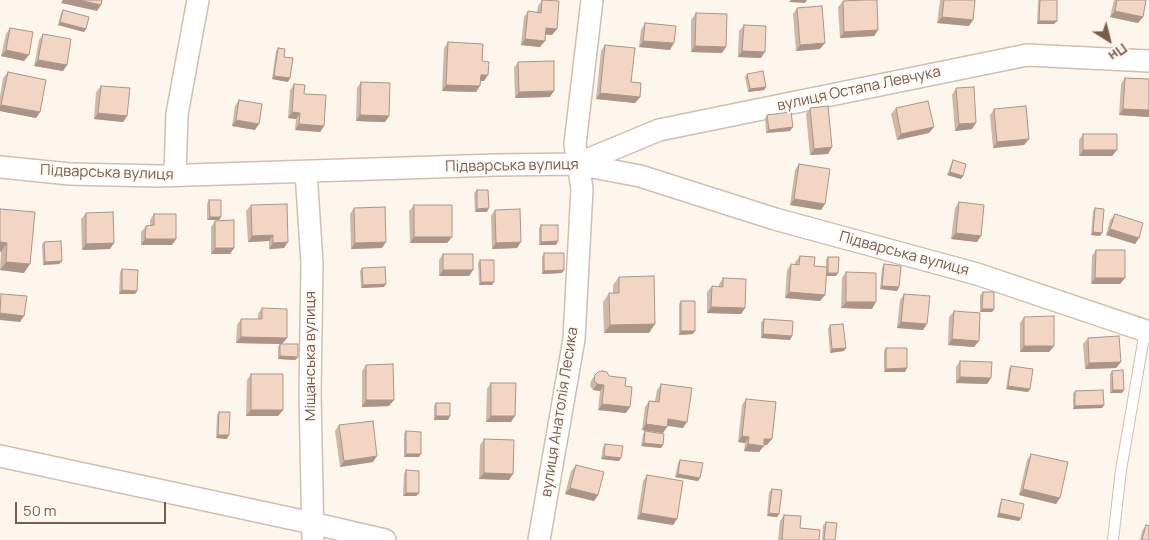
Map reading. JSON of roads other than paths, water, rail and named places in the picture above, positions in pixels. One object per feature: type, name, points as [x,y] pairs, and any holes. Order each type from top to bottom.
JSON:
[{"type":"street","points":[[175,175],[177,114],[198,0]]},
{"type":"street","name":"вулиця Анатолія Лесика","points":[[539,540],[574,339],[582,188],[575,144],[592,0]]},
{"type":"street","name":"вулиця Остапа Левчука","points":[[577,164],[659,130],[1027,55],[1149,61]]},
{"type":"street","name":"Підварська вулиця","points":[[0,167],[70,174],[175,175],[577,164],[640,176],[783,221],[977,274],[1147,331]]},
{"type":"street","name":"Міщанська вулиця","points":[[306,172],[312,263],[310,393],[313,531]]},
{"type":"street","points":[[0,456],[313,531],[385,540]]},
{"type":"lane","points":[[1113,540],[1121,470],[1147,331]]}]
